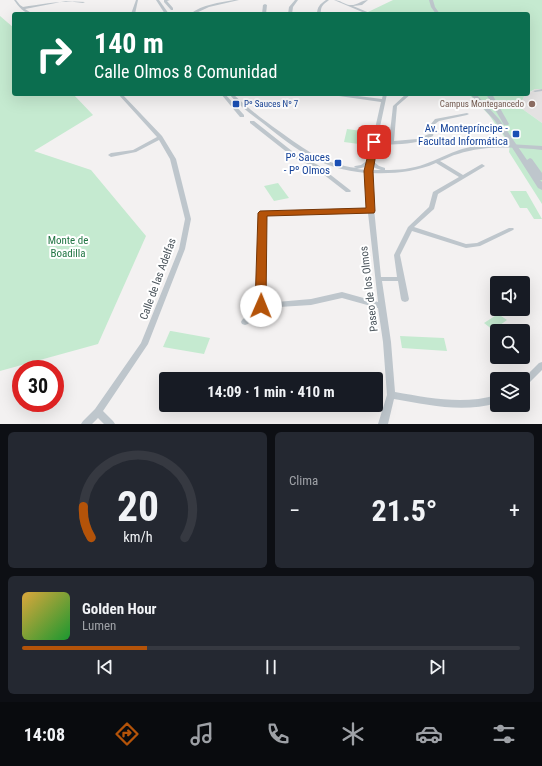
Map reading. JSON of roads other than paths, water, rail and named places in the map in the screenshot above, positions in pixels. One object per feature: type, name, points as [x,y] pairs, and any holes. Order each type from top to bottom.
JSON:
[{"type":"street","points":[[15,0],[19,6],[28,12]]},
{"type":"street","points":[[23,8],[66,0],[83,2]]},
{"type":"street","points":[[134,12],[137,0]]},
{"type":"street","points":[[157,0],[167,0],[172,9]]},
{"type":"street","points":[[157,0],[166,12]]},
{"type":"street","points":[[194,12],[198,9],[212,5],[238,0]]},
{"type":"street","points":[[290,0],[297,0]]},
{"type":"street","points":[[290,12],[291,7],[297,0]]},
{"type":"street","points":[[319,12],[320,5],[328,0]]},
{"type":"street","points":[[337,0],[343,0]]},
{"type":"street","points":[[337,0],[365,12]]},
{"type":"street","points":[[350,6],[361,4],[367,0]]},
{"type":"street","points":[[427,0],[430,12]]},
{"type":"street","points":[[431,0],[437,12]]},
{"type":"street","points":[[264,12],[265,5]]},
{"type":"street","points":[[535,91],[542,90]]},
{"type":"street","name":"Calle de las Adelfas","points":[[86,424],[98,412],[144,344],[182,249],[188,219],[173,160],[160,137],[122,96]]},
{"type":"street","points":[[225,96],[242,116]]},
{"type":"street","points":[[233,96],[314,157],[362,173],[368,179],[373,175],[417,168],[454,154],[476,148],[542,147]]},
{"type":"street","points":[[367,96],[384,97]]},
{"type":"street","points":[[391,143],[395,106],[407,96]]},
{"type":"street","points":[[475,96],[497,120],[542,178]]},
{"type":"street","points":[[490,96],[542,188]]},
{"type":"street","name":"Paseo de los Olmos","points":[[383,424],[391,396],[387,342],[381,306],[368,179],[370,161],[384,97]]},
{"type":"street","points":[[234,108],[245,106]]},
{"type":"street","points":[[374,142],[398,144],[425,139],[431,135],[433,124],[437,120],[467,114]]},
{"type":"street","points":[[252,122],[295,156],[308,162],[348,191]]},
{"type":"street","points":[[111,155],[134,151],[160,137]]},
{"type":"street","points":[[308,162],[314,157]]},
{"type":"street","points":[[351,169],[363,166],[370,161],[376,167],[388,172]]},
{"type":"street","points":[[436,161],[463,177]]},
{"type":"street","points":[[406,299],[397,255],[410,228],[432,208],[435,193],[482,166]]},
{"type":"street","points":[[351,169],[388,172]]},
{"type":"street","points":[[261,306],[263,213],[371,211]]},
{"type":"street","points":[[410,228],[466,246],[478,245],[511,229]]},
{"type":"street","points":[[378,279],[402,279]]},
{"type":"street","points":[[245,322],[261,306],[311,302],[342,295],[381,306]]},
{"type":"street","points":[[530,377],[542,365]]},
{"type":"street","points":[[391,396],[460,404],[490,401]]},
{"type":"street","points":[[98,412],[110,424]]},
{"type":"place","name":"Pº Sauces Nº 7","points":[[236,104]]},
{"type":"place","name":"Campus Montegancedo","points":[[532,104]]},
{"type":"place","name":"Av. Montepríncipe - Facultad Informática","points":[[516,134]]},
{"type":"place","name":"Pº Sauces - Pº Olmos","points":[[338,163]]},
{"type":"park label","name":"Monte de Boadilla","points":[[68,246]]}]
